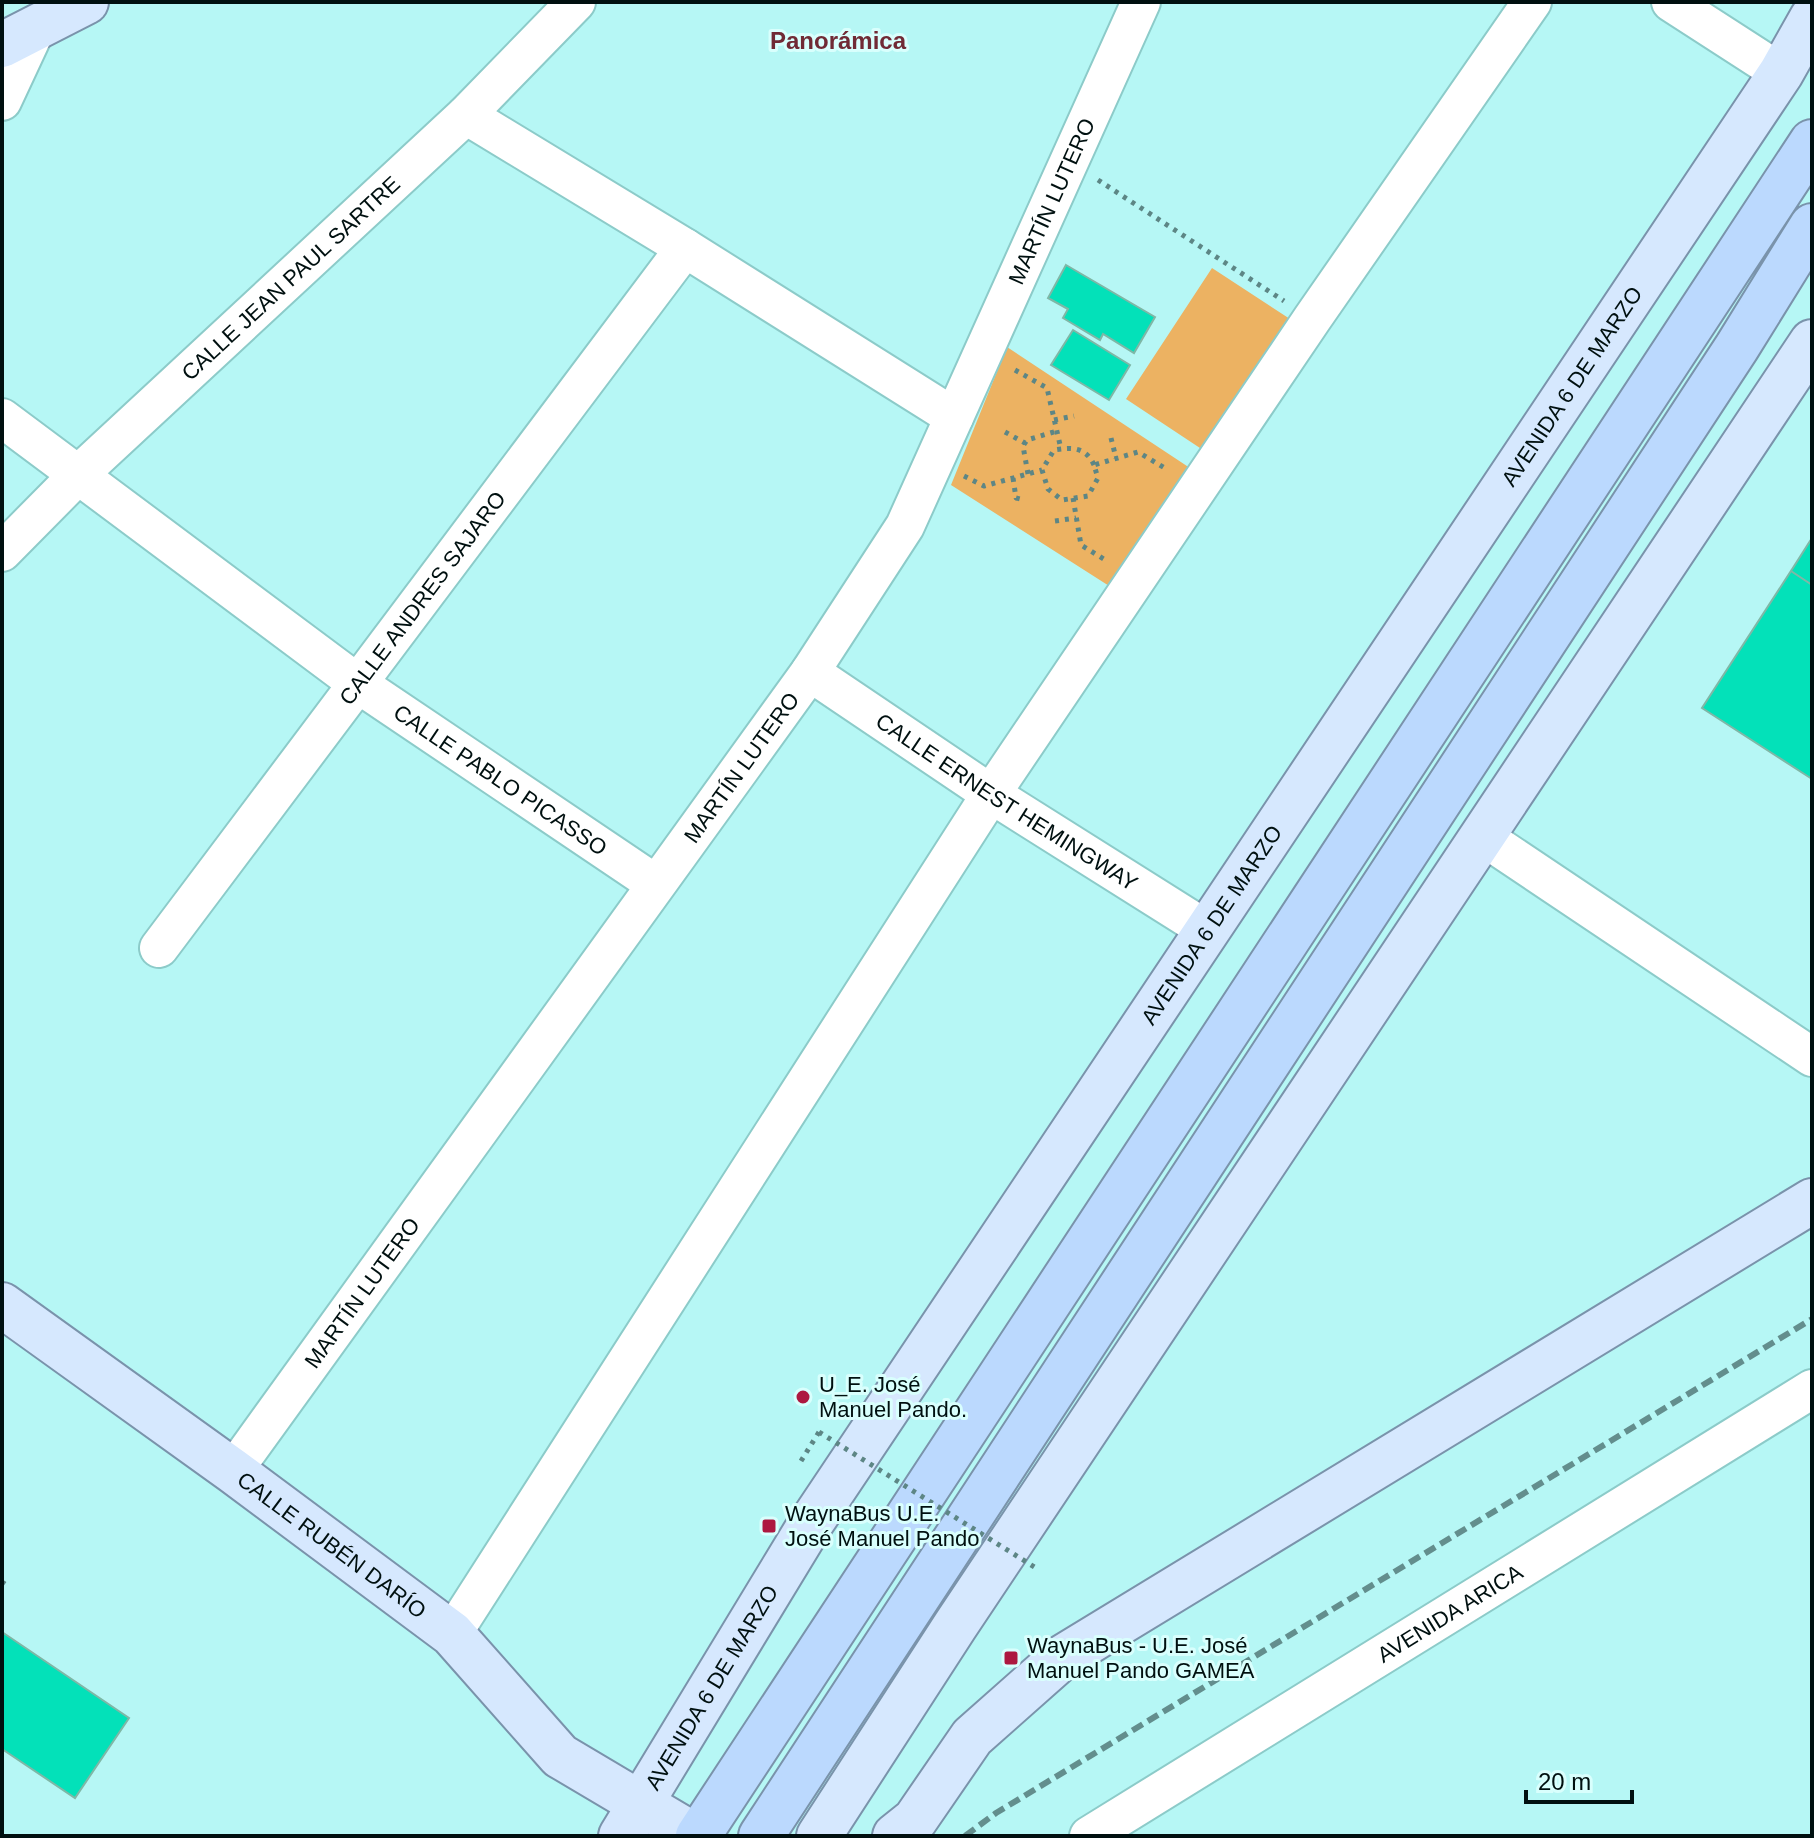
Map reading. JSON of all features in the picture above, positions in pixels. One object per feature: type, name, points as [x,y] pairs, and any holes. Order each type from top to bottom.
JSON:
[{"type":"highway","points":[[696,1836],[1812,142]]},
{"type":"highway","points":[[761,1836],[1737,347],[1812,226]]},
{"type":"main road","points":[[20,36],[86,2]]},
{"type":"main road","name":"AVENIDA 6 DE MARZO","points":[[631,1821],[811,1523],[1781,73],[1812,18]]},
{"type":"main road","points":[[819,1836],[990,1573],[1812,342]]},
{"type":"main road","points":[[895,1836],[915,1820],[972,1737],[1060,1659],[1812,1201]]},
{"type":"main road","name":"CALLE RUBÉN DARÍO","points":[[2,1305],[452,1634],[560,1756],[631,1821],[696,1836]]},
{"type":"street","name":"CALLE JEAN PAUL SARTRE","points":[[2,552],[79,474],[466,115],[576,2]]},
{"type":"street","name":"MARTÍN LUTERO","points":[[233,1471],[654,883],[810,672],[905,526],[1141,2]]},
{"type":"street","points":[[452,1634],[991,794],[1312,319],[1532,2]]},
{"type":"street","points":[[1671,2],[1781,73]]},
{"type":"street","points":[[2,101],[20,36]]},
{"type":"street","points":[[466,115],[954,417]]},
{"type":"street","name":"CALLE ANDRES SAJARO","points":[[159,948],[685,248]]},
{"type":"street","name":"CALLE PABLO PICASSO","points":[[2,418],[357,683],[654,883]]},
{"type":"street","name":"CALLE ERNEST HEMINGWAY","points":[[810,672],[991,794],[1207,930]]},
{"type":"street","points":[[1482,836],[1812,1057]]},
{"type":"street","name":"AVENIDA ARICA","points":[[1089,1836],[1812,1389]]},
{"type":"path","points":[[1070,163],[1312,319]]},
{"type":"path","points":[[1013,369],[1047,388],[1061,449]]},
{"type":"path","points":[[1054,420],[1074,416]]},
{"type":"path","points":[[1028,474],[1023,446],[1027,440],[1057,431]]},
{"type":"path","points":[[1005,432],[1025,443]]},
{"type":"path","points":[[1111,438],[1116,458]]},
{"type":"path","points":[[956,473],[984,486],[1042,470],[1054,450],[1073,447],[1090,455],[1098,478],[1088,496],[1062,500],[1048,489],[1042,470]]},
{"type":"path","points":[[1094,465],[1138,452],[1177,476]]},
{"type":"path","points":[[1013,478],[1016,498],[1024,500]]},
{"type":"path","points":[[1073,498],[1081,545],[1117,567]]},
{"type":"path","points":[[1055,521],[1076,518]]},
{"type":"path","points":[[818,1434],[1036,1568]]},
{"type":"shaded area","points":[[1212,268],[1290,319],[1203,450],[1126,399]]},
{"type":"shaded area","points":[[1007,347],[1196,472],[1117,591],[951,485]]},
{"type":"building","points":[[1066,265],[1155,317],[1134,353],[1103,334],[1100,340],[1063,318],[1068,309],[1048,298]]},
{"type":"building","points":[[1073,330],[1130,365],[1109,400],[1051,365]]},
{"type":"building","points":[[1812,538],[1812,585],[1791,571]]},
{"type":"building","points":[[1791,571],[1812,585],[1812,779],[1702,708]]},
{"type":"building","points":[[2,1632],[129,1718],[75,1798],[2,1749]]},
{"type":"railway","points":[[965,1836],[996,1813],[1812,1319]]},
{"type":"place","name":"U_E. José Manuel Pando.","points":[[803,1397]]},
{"type":"place","name":"WaynaBus U.E. José Manuel Pando","points":[[769,1526]]},
{"type":"place","name":"WaynaBus - U.E. José Manuel Pando GAMEA","points":[[1011,1658]]},
{"type":"district","name":"Panorámica","points":[[838,40]]}]
